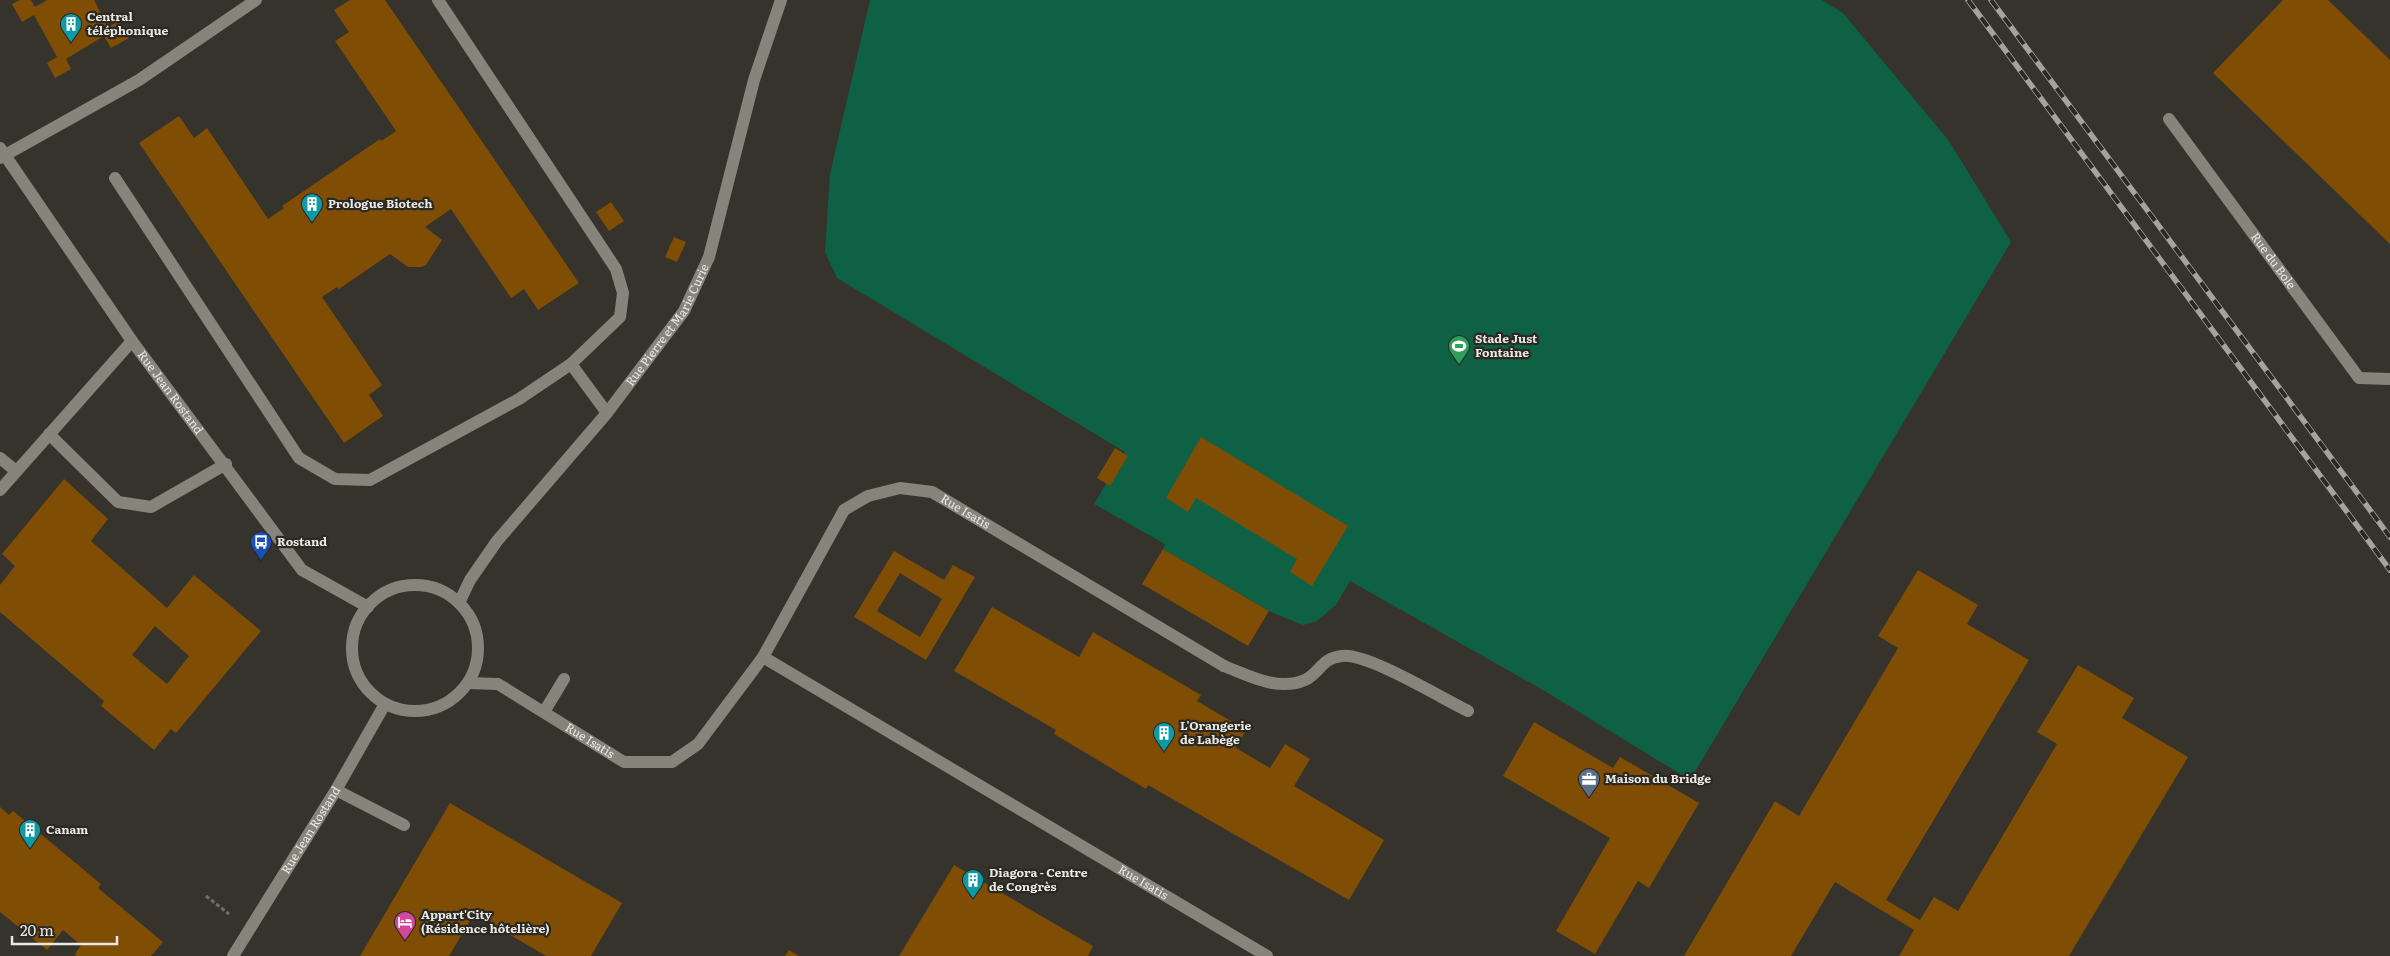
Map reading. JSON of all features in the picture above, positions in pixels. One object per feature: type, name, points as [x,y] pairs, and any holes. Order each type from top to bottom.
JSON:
[{"type":"street","points":[[1,154],[139,80],[256,0]]},
{"type":"street","points":[[115,178],[299,458],[334,479],[370,480],[519,399],[571,364],[620,317],[623,293],[616,269],[438,0]]},
{"type":"street","name":"Rue Pierre et Marie Curie","points":[[459,603],[470,580],[497,541],[607,414],[684,311],[708,257],[754,80],[782,0]]},
{"type":"street","name":"Rue du Bole","points":[[2170,119],[2359,378],[2390,379]]},
{"type":"street","name":"Rue Jean Rostand","points":[[1,154],[132,340],[226,464],[302,570],[368,607]]},
{"type":"street","points":[[0,490],[132,340]]},
{"type":"street","points":[[571,364],[607,414]]},
{"type":"street","points":[[49,434],[118,502],[151,507],[226,464]]},
{"type":"street","points":[[0,458],[16,471]]},
{"type":"street","name":"Rue Isatis","points":[[468,683],[498,684],[624,762],[672,762],[698,744],[763,657],[844,510],[868,496],[900,488],[932,492],[1224,666],[1260,681],[1284,683],[1305,680],[1326,660],[1343,656],[1364,658],[1468,711]]},
{"type":"street","points":[[415,586],[438,590],[459,603],[470,616],[476,631],[478,646],[476,666],[468,683],[446,703],[431,709],[408,710],[385,704],[370,692],[359,677],[354,660],[353,640],[358,622],[368,607],[380,596],[398,588],[415,586]]},
{"type":"street","name":"Rue Isatis","points":[[763,657],[1266,956]]},
{"type":"street","points":[[544,712],[564,679]]},
{"type":"street","name":"Rue Jean Rostand","points":[[232,956],[336,790],[385,704]]},
{"type":"street","points":[[336,790],[404,825]]},
{"type":"path","points":[[206,896],[249,929]]},
{"type":"green space","name":"Stade Just Fontaine","points":[[870,0],[1822,0],[1843,13],[1949,141],[2011,242],[1690,780],[1543,690],[1350,581],[1336,605],[1317,621],[1303,625],[1269,611],[1163,549],[1165,544],[1094,504],[1125,452],[837,278],[825,252],[830,174]]},
{"type":"building","name":"Central téléphonique","points":[[20,0],[31,0],[35,7],[47,0],[94,0],[108,27],[119,21],[129,38],[111,48],[104,36],[66,59],[71,69],[55,78],[47,63],[57,57],[34,15],[22,22],[12,4]]},
{"type":"building","name":"Prologue Biotech","points":[[350,0],[385,0],[579,283],[538,310],[524,289],[511,298],[451,209],[425,227],[442,240],[426,265],[422,267],[408,267],[390,254],[339,289],[337,287],[322,297],[382,385],[369,395],[383,416],[344,443],[139,143],[179,116],[194,138],[207,128],[268,219],[284,208],[282,206],[380,139],[381,141],[396,131],[335,41],[349,32],[334,10]]},
{"type":"building","points":[[2283,0],[2328,0],[2390,60],[2390,244],[2213,73]]},
{"type":"building","points":[[611,202],[624,221],[609,231],[596,212]]},
{"type":"building","points":[[674,237],[686,242],[677,262],[665,257]]},
{"type":"building","points":[[1201,437],[1348,526],[1312,586],[1290,572],[1297,559],[1196,498],[1188,512],[1166,498]]},
{"type":"building","points":[[1115,448],[1128,456],[1110,486],[1097,478]]},
{"type":"building","points":[[64,479],[108,519],[91,541],[167,608],[194,575],[261,631],[176,733],[171,729],[154,750],[101,706],[104,701],[0,612],[0,585],[15,566],[2,554]],"holes":[[[155,626],[189,656],[167,684],[132,655]]]},
{"type":"building","points":[[1163,549],[1269,611],[1248,646],[1142,584]]},
{"type":"building","points":[[894,551],[944,580],[953,565],[975,577],[926,660],[854,617]],"holes":[[[900,573],[942,599],[920,637],[877,611]]]},
{"type":"building","points":[[1918,570],[1978,605],[1967,624],[2029,660],[1886,900],[1920,920],[1934,897],[1958,911],[2057,744],[2037,732],[2078,665],[2134,698],[2122,718],[2188,757],[2069,956],[1899,956],[1914,930],[1835,882],[1791,956],[1684,956],[1775,801],[1799,816],[1898,648],[1878,636]]},
{"type":"building","name":"L'Orangerie de Labège","points":[[992,607],[1079,657],[1093,632],[1201,695],[1197,701],[1246,730],[1236,748],[1270,768],[1285,744],[1310,759],[1294,786],[1384,840],[1349,900],[1148,785],[1146,789],[1054,734],[1056,730],[954,671]]},
{"type":"building","points":[[1534,722],[1613,768],[1620,757],[1699,803],[1649,888],[1638,881],[1595,954],[1556,931],[1610,838],[1503,776]]},
{"type":"building","points":[[450,803],[622,903],[591,956],[546,956],[474,914],[449,956],[360,956]]},
{"type":"building","name":"Canam","points":[[0,807],[9,815],[13,811],[101,884],[98,888],[163,942],[151,956],[77,956],[75,954],[81,945],[63,930],[47,950],[0,912]]},
{"type":"building","name":"Diagora - Centre de Congrès","points":[[954,865],[1093,946],[1088,956],[899,956]]},
{"type":"building","points":[[789,950],[799,956],[785,956]]},
{"type":"railway","points":[[1968,0],[2390,570]]},
{"type":"railway","points":[[1991,0],[2390,537]]},
{"type":"place","name":"Central téléphonique","points":[[71,43]]},
{"type":"place","name":"Prologue Biotech","points":[[312,223]]},
{"type":"place","name":"Stade Just Fontaine","points":[[1459,365]]},
{"type":"place","name":"Rostand","points":[[261,561]]},
{"type":"place","name":"L'Orangerie de Labège","points":[[1164,752]]},
{"type":"place","name":"Maison du Bridge","points":[[1589,798]]},
{"type":"place","name":"Canam","points":[[30,849]]},
{"type":"place","name":"Diagora - Centre de Congrès","points":[[973,899]]},
{"type":"place","name":"Appart'City (Résidence hôtelière)","points":[[405,941]]}]
